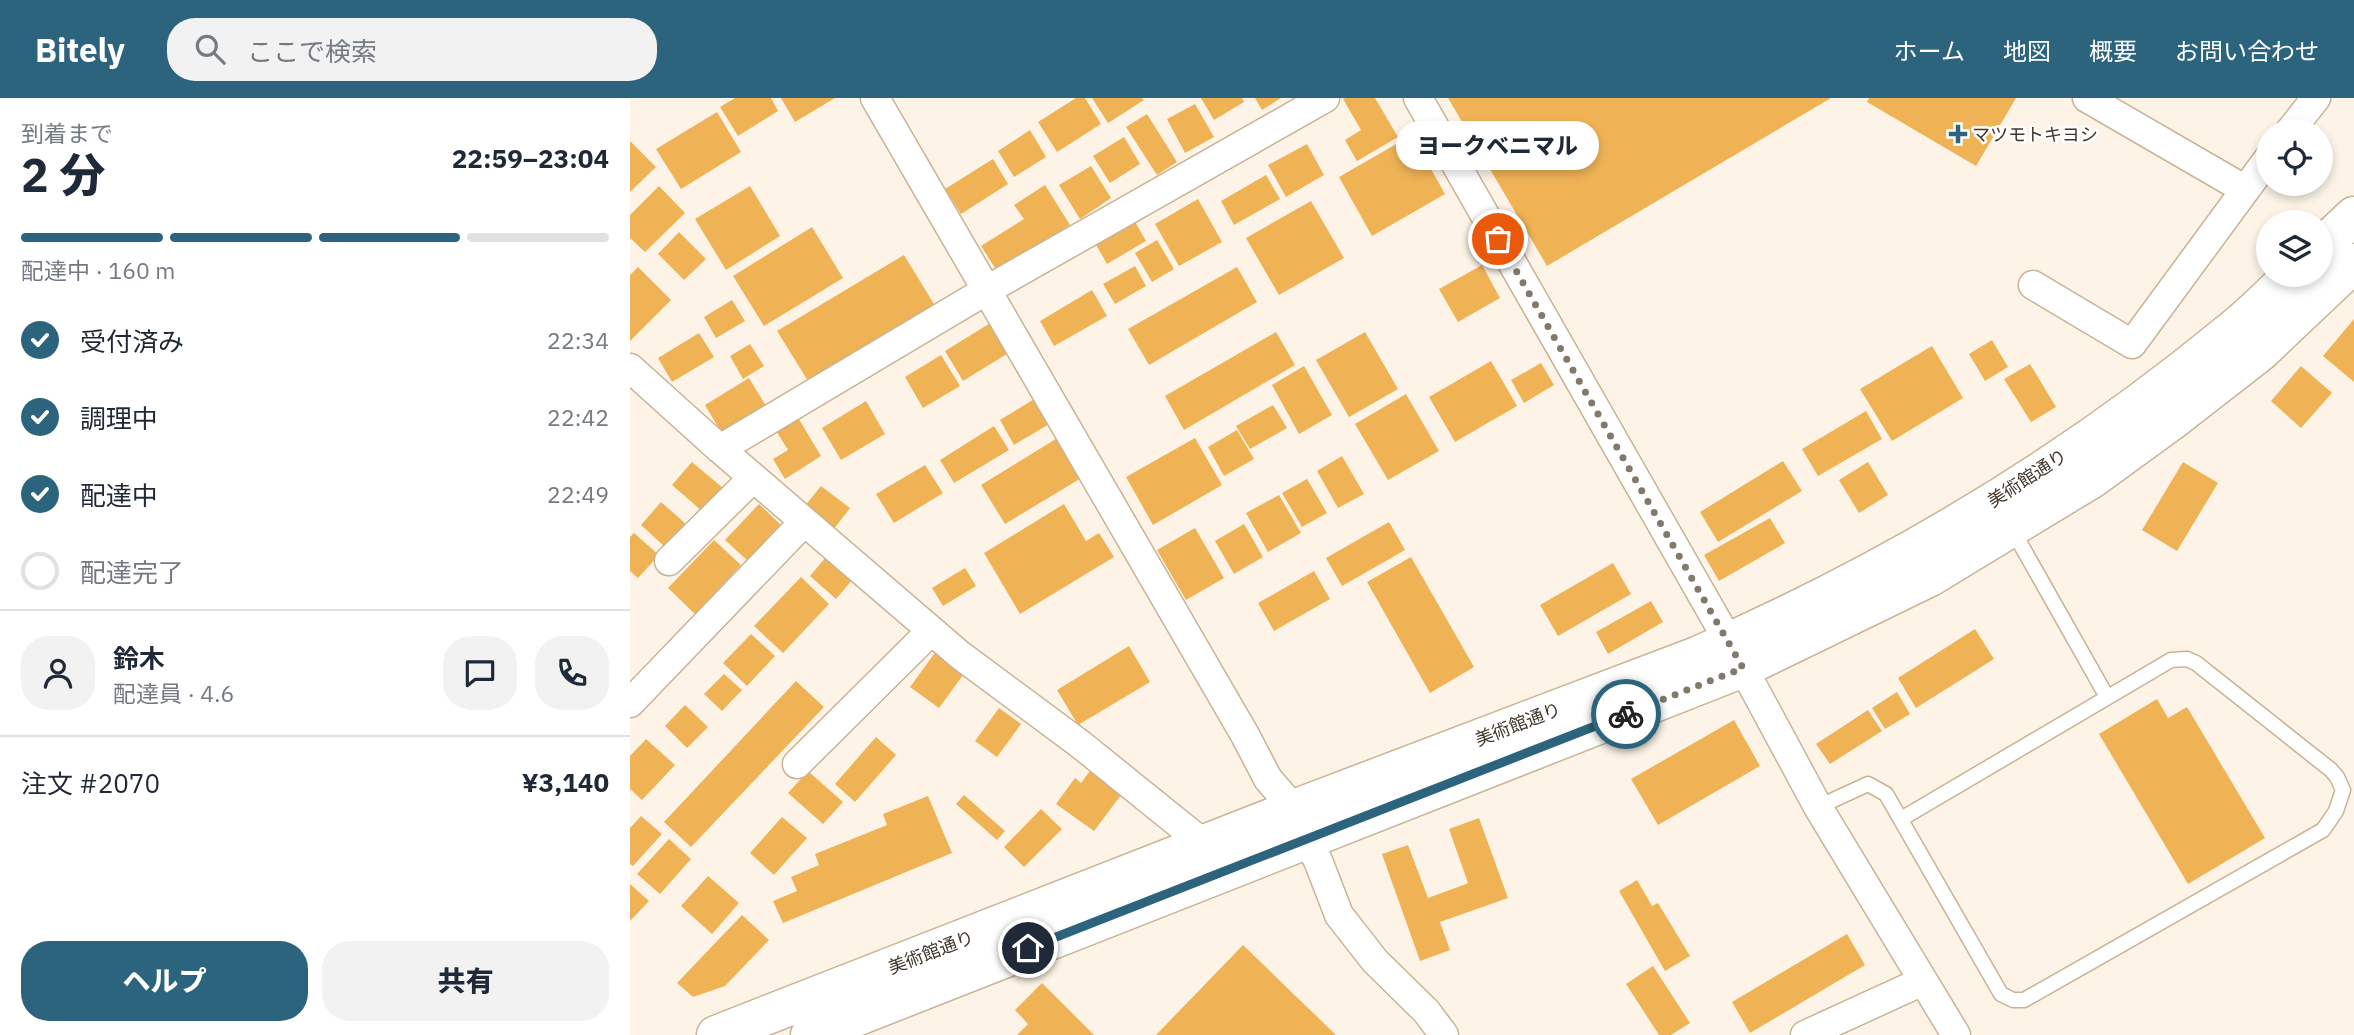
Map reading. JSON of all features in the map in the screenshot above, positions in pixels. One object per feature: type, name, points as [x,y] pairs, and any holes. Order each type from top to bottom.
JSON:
[{"type":"street","points":[[875,98],[1268,779],[1302,824],[1339,915],[1376,961],[1426,1012],[1444,1035]]},
{"type":"street","points":[[720,449],[987,290],[1325,98]]},
{"type":"street","points":[[1418,98],[1736,655],[1818,807],[1956,1035]]},
{"type":"street","points":[[2299,119],[2316,98]]},
{"type":"street","points":[[2091,99],[2244,189]]},
{"type":"street","points":[[2033,285],[2132,344],[2256,174]]},
{"type":"street","points":[[2333,236],[2354,216]]},
{"type":"street","name":"美術館通り","points":[[810,1035],[1302,824],[1930,577],[2092,478],[2170,422],[2260,352],[2354,263]]},
{"type":"street","name":"美術館通り","points":[[1736,655],[2043,469],[2151,395],[2232,331],[2279,287]]},
{"type":"street","points":[[630,368],[931,631],[1080,744],[1204,844]]},
{"type":"street","points":[[669,561],[753,478]]},
{"type":"street","points":[[630,704],[804,522]]},
{"type":"street","points":[[797,764],[931,631]]},
{"type":"street","name":"美術館通り","points":[[716,1035],[1204,844],[1302,824]]},
{"type":"street","points":[[1805,1035],[1923,981]]},
{"type":"lane","points":[[2012,529],[2107,697]]},
{"type":"lane","points":[[1818,807],[1868,784],[1886,794],[2001,994],[2013,1000],[2024,1000],[2323,830],[2336,811],[2343,790],[2331,770],[2187,659],[2171,660],[1901,819]]},
{"type":"building","points":[[735,98],[771,98],[778,111],[738,136],[720,107]]},
{"type":"building","points":[[781,98],[835,98],[795,122]]},
{"type":"building","points":[[1076,98],[1085,98],[1101,124],[1057,152],[1038,122]]},
{"type":"building","points":[[1092,98],[1142,98],[1144,100],[1108,123]]},
{"type":"building","points":[[1201,98],[1242,98],[1244,102],[1214,120]]},
{"type":"building","points":[[1255,98],[1281,98],[1262,110]]},
{"type":"building","points":[[1375,98],[1398,137],[1357,161],[1345,140],[1361,130],[1343,99]]},
{"type":"building","points":[[1448,98],[1831,98],[1547,266]]},
{"type":"building","name":"マツモトキヨシ","points":[[1869,98],[2016,98],[1976,166],[1867,102]]},
{"type":"building","points":[[1195,104],[1214,137],[1185,153],[1167,119]]},
{"type":"building","points":[[717,112],[741,152],[681,189],[656,149]]},
{"type":"building","points":[[1147,114],[1177,162],[1157,175],[1126,127]]},
{"type":"building","points":[[1030,130],[1046,157],[1014,177],[998,151]]},
{"type":"building","points":[[1412,135],[1445,194],[1372,236],[1339,177]]},
{"type":"building","points":[[1124,137],[1140,164],[1110,183],[1093,156]]},
{"type":"building","points":[[630,141],[656,167],[630,192]]},
{"type":"building","points":[[1307,144],[1324,175],[1286,197],[1268,165]]},
{"type":"building","points":[[993,159],[1008,184],[961,214],[945,189]]},
{"type":"building","points":[[1091,166],[1111,198],[1080,219],[1059,185]]},
{"type":"building","points":[[1266,175],[1280,199],[1234,225],[1221,201]]},
{"type":"building","points":[[1045,185],[1070,225],[997,271],[981,246],[1024,219],[1014,205]]},
{"type":"building","points":[[659,186],[685,213],[645,252],[630,238],[630,215]]},
{"type":"building","points":[[750,186],[780,236],[726,270],[695,219]]},
{"type":"building","points":[[1198,199],[1222,242],[1179,266],[1155,224]]},
{"type":"building","points":[[1311,201],[1344,258],[1279,295],[1246,238]]},
{"type":"building","points":[[1134,220],[1146,241],[1107,264],[1095,243]]},
{"type":"building","points":[[812,227],[843,278],[764,326],[733,276]]},
{"type":"building","points":[[679,232],[706,259],[684,280],[658,254]]},
{"type":"building","points":[[1157,240],[1174,269],[1152,282],[1135,253]]},
{"type":"building","points":[[904,255],[934,304],[808,381],[777,331]]},
{"type":"building","points":[[1482,265],[1500,298],[1458,322],[1439,289]]},
{"type":"building","points":[[1135,266],[1146,286],[1115,304],[1103,284]]},
{"type":"building","points":[[638,267],[671,300],[630,341],[630,275]]},
{"type":"building","points":[[1237,267],[1257,302],[1149,365],[1128,329]]},
{"type":"building","points":[[1092,290],[1107,316],[1054,346],[1040,321]]},
{"type":"building","points":[[732,300],[745,321],[716,338],[704,317]]},
{"type":"building","points":[[2354,319],[2354,382],[2323,356]]},
{"type":"building","points":[[992,322],[1010,352],[963,381],[945,351]]},
{"type":"building","points":[[1276,332],[1295,365],[1184,430],[1165,396]]},
{"type":"building","points":[[1365,332],[1398,389],[1349,417],[1316,360]]},
{"type":"building","points":[[699,333],[714,357],[672,382],[658,358]]},
{"type":"building","points":[[1992,340],[2008,367],[1985,381],[1969,354]]},
{"type":"building","points":[[750,344],[764,366],[743,379],[730,356]]},
{"type":"building","points":[[1932,346],[1963,398],[1892,441],[1860,389]]},
{"type":"building","points":[[941,355],[960,386],[923,408],[905,377]]},
{"type":"building","points":[[1491,361],[1517,406],[1455,442],[1429,397]]},
{"type":"building","points":[[1541,363],[1554,385],[1524,403],[1511,380]]},
{"type":"building","points":[[2030,364],[2056,407],[2031,422],[2004,379]]},
{"type":"building","points":[[1304,366],[1332,415],[1299,434],[1272,385]]},
{"type":"building","points":[[2301,366],[2332,393],[2301,428],[2271,401]]},
{"type":"building","points":[[749,378],[768,409],[724,437],[705,405]]},
{"type":"building","points":[[1406,394],[1439,451],[1388,480],[1355,424]]},
{"type":"building","points":[[1036,398],[1051,423],[1014,445],[1000,420]]},
{"type":"building","points":[[866,401],[885,434],[841,460],[822,428]]},
{"type":"building","points":[[1273,405],[1287,428],[1250,449],[1236,426]]},
{"type":"building","points":[[1866,411],[1882,439],[1818,476],[1802,449]]},
{"type":"building","points":[[797,416],[821,456],[785,479],[773,459],[788,450],[775,429]]},
{"type":"building","points":[[994,426],[1009,450],[954,483],[940,460]]},
{"type":"building","points":[[1237,430],[1254,459],[1224,476],[1208,447]]},
{"type":"building","points":[[1059,437],[1083,477],[1005,524],[981,485]]},
{"type":"building","points":[[1195,438],[1222,485],[1153,525],[1126,477]]},
{"type":"building","points":[[1342,456],[1364,494],[1338,508],[1317,471]]},
{"type":"building","points":[[1783,461],[1802,491],[1718,542],[1700,512]]},
{"type":"building","points":[[692,462],[723,488],[703,512],[672,485]]},
{"type":"building","points":[[1868,462],[1888,495],[1859,513],[1839,480]]},
{"type":"building","points":[[2183,462],[2218,483],[2177,551],[2142,530]]},
{"type":"building","points":[[925,465],[943,493],[894,523],[876,494]]},
{"type":"building","points":[[1307,479],[1327,513],[1302,527],[1282,493]]},
{"type":"building","points":[[821,486],[850,508],[833,530],[804,507]]},
{"type":"building","points":[[1279,495],[1301,533],[1268,552],[1246,513]]},
{"type":"building","points":[[661,502],[686,524],[666,548],[641,525]]},
{"type":"building","points":[[759,504],[782,526],[748,561],[725,540]]},
{"type":"building","points":[[1064,504],[1086,541],[1099,533],[1114,557],[1020,614],[984,553]]},
{"type":"building","points":[[1770,518],[1785,543],[1719,581],[1704,555]]},
{"type":"building","points":[[1389,522],[1405,550],[1342,586],[1326,558]]},
{"type":"building","points":[[1244,524],[1263,557],[1234,574],[1215,541]]},
{"type":"building","points":[[1195,528],[1224,578],[1186,600],[1157,550]]},
{"type":"building","points":[[634,533],[659,555],[638,578],[630,571],[630,537]]},
{"type":"building","points":[[714,540],[741,565],[695,614],[668,588]]},
{"type":"building","points":[[826,557],[853,579],[836,599],[810,576]]},
{"type":"building","points":[[1411,557],[1474,667],[1430,693],[1367,582]]},
{"type":"building","points":[[1613,563],[1631,594],[1558,636],[1540,605]]},
{"type":"building","points":[[965,568],[976,586],[943,606],[932,588]]},
{"type":"building","points":[[1314,571],[1330,599],[1274,631],[1258,603]]},
{"type":"building","points":[[801,577],[829,604],[783,653],[754,626]]},
{"type":"building","points":[[1651,601],[1663,622],[1608,654],[1596,632]]},
{"type":"building","points":[[1975,629],[1994,659],[1916,708],[1898,678]]},
{"type":"building","points":[[751,634],[775,656],[747,686],[723,663]]},
{"type":"building","points":[[1129,646],[1150,682],[1078,725],[1057,690]]},
{"type":"building","points":[[937,650],[966,671],[939,708],[910,687]]},
{"type":"building","points":[[724,674],[742,690],[722,711],[704,694]]},
{"type":"building","points":[[796,681],[824,707],[691,847],[664,822]]},
{"type":"building","points":[[1897,692],[1910,714],[1885,729],[1872,708]]},
{"type":"building","points":[[2157,699],[2168,718],[2187,707],[2265,838],[2188,884],[2099,734]]},
{"type":"building","points":[[685,705],[708,727],[687,748],[665,726]]},
{"type":"building","points":[[999,708],[1021,724],[997,757],[975,741]]},
{"type":"building","points":[[1868,710],[1882,731],[1830,764],[1816,744]]},
{"type":"building","points":[[1734,720],[1760,766],[1658,825],[1631,779]]},
{"type":"building","points":[[876,737],[896,755],[855,802],[835,784]]},
{"type":"building","points":[[646,739],[675,765],[642,800],[630,789],[630,756]]},
{"type":"building","points":[[1092,768],[1124,791],[1094,831],[1056,804],[1075,778],[1081,783]]},
{"type":"building","points":[[808,771],[843,802],[823,824],[788,793]]},
{"type":"building","points":[[964,795],[1005,831],[997,840],[956,804]]},
{"type":"building","points":[[928,796],[952,853],[783,923],[773,901],[797,891],[791,877],[819,865],[815,854],[887,825],[883,814]]},
{"type":"building","points":[[1041,809],[1062,829],[1024,867],[1004,847]]},
{"type":"building","points":[[641,816],[662,834],[633,866],[630,864],[630,828]]},
{"type":"building","points":[[782,817],[807,838],[774,875],[750,853]]},
{"type":"building","points":[[1479,818],[1508,898],[1440,922],[1450,950],[1420,961],[1382,854],[1408,845],[1428,898],[1466,884],[1468,883],[1449,829]]},
{"type":"building","points":[[669,839],[691,859],[660,894],[637,874]]},
{"type":"building","points":[[708,876],[739,903],[712,934],[681,906]]},
{"type":"building","points":[[1637,880],[1652,906],[1658,903],[1690,956],[1665,971],[1619,891]]},
{"type":"building","points":[[630,884],[649,901],[630,921]]},
{"type":"building","points":[[742,915],[769,940],[725,986],[693,997],[677,983]]},
{"type":"building","points":[[1847,934],[1865,965],[1750,1033],[1732,1002]]},
{"type":"building","points":[[1243,945],[1336,1035],[1156,1035]]},
{"type":"building","points":[[1653,966],[1690,1023],[1671,1035],[1659,1035],[1626,984]]},
{"type":"building","points":[[1042,983],[1094,1035],[1017,1035],[1028,1024],[1015,1010]]},
{"type":"way so far","points":[[1498,239],[1743,668],[1626,714]]},
{"type":"place","name":"マツモトキヨシ","points":[[1958,134]]},
{"type":"place","name":"ヨークベニマル","points":[[1498,239]]},
{"type":"route","points":[[1028,948],[1626,714]]}]
